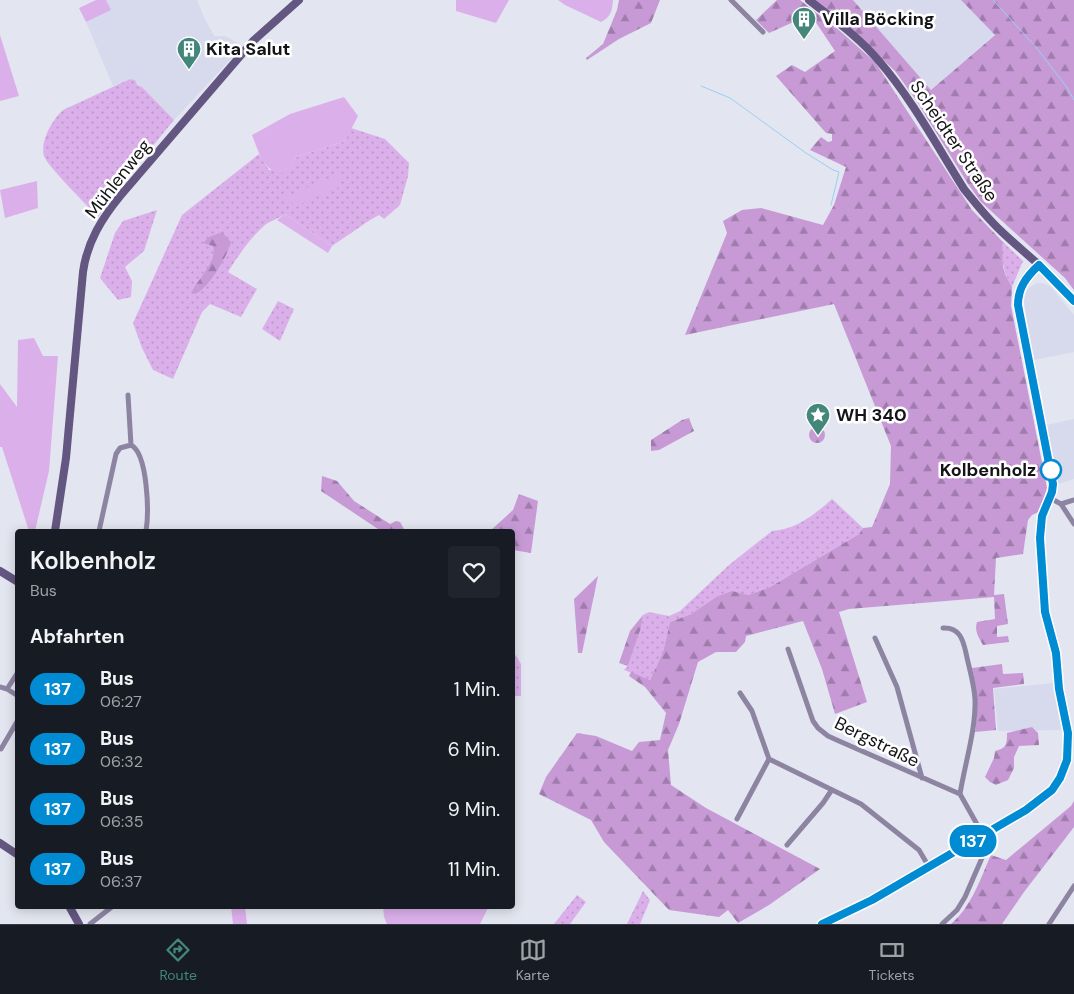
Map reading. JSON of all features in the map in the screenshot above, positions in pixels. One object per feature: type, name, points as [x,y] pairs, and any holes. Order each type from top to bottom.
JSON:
[{"type":"street","name":"Mühlenweg","points":[[55,529],[66,458],[83,272],[86,254],[96,232],[121,195],[253,41],[299,0]]},
{"type":"street","points":[[731,0],[763,32]]},
{"type":"street","name":"Scheidter Straße","points":[[809,0],[845,28],[878,60],[909,102],[964,189],[977,205],[1001,231],[1039,265],[1074,301]]},
{"type":"street","points":[[822,924],[872,900],[1026,810],[1052,790],[1063,772],[1068,752],[1068,733],[1059,689],[1056,653],[1045,612],[1040,526],[1053,485],[1018,305],[1018,297],[1022,285],[1039,265]]},
{"type":"street","points":[[128,395],[131,445],[138,452],[144,476],[147,512],[146,529]]},
{"type":"street","points":[[99,529],[116,454],[120,448],[131,445]]},
{"type":"street","points":[[1050,498],[1061,504],[1074,524]]},
{"type":"street","points":[[1061,504],[1074,500]]},
{"type":"street","points":[[0,571],[15,580]]},
{"type":"street","points":[[943,628],[955,630],[960,634],[974,690],[973,726],[960,794],[983,835]]},
{"type":"street","points":[[875,638],[897,687],[922,778]]},
{"type":"street","name":"Bergstraße","points":[[788,649],[813,721],[818,728],[839,741],[960,794]]},
{"type":"street","points":[[7,689],[15,677]]},
{"type":"street","points":[[0,687],[15,694]]},
{"type":"street","points":[[740,692],[752,711],[769,759],[861,804],[919,850],[930,867]]},
{"type":"street","points":[[1,749],[15,725]]},
{"type":"street","points":[[737,818],[769,759]]},
{"type":"street","points":[[787,845],[831,790]]},
{"type":"street","points":[[942,924],[957,910],[965,897],[995,828]]},
{"type":"street","points":[[0,844],[15,853]]},
{"type":"street","points":[[1049,924],[1074,886]]},
{"type":"street","points":[[72,909],[79,924]]},
{"type":"street","points":[[90,924],[109,909]]},
{"type":"shaded area","points":[[96,0],[106,0],[111,10],[86,22],[79,8]]},
{"type":"shaded area","points":[[106,0],[197,0],[214,36],[225,36],[243,46],[174,120],[142,87],[137,85],[135,80],[130,79],[113,86],[86,22],[110,10]]},
{"type":"shaded area","points":[[456,0],[509,0],[496,23],[456,11]]},
{"type":"shaded area","points":[[558,0],[613,0],[610,13],[601,22]]},
{"type":"shaded area","points":[[853,0],[961,0],[995,34],[931,90]]},
{"type":"shaded area","points":[[0,35],[19,96],[0,101]]},
{"type":"shaded area","points":[[130,79],[135,80],[137,85],[142,87],[174,120],[111,197],[98,217],[47,161],[43,150],[45,137],[55,119],[63,110]]},
{"type":"shaded area","points":[[344,97],[358,116],[345,141],[296,157],[291,167],[284,173],[277,172],[266,165],[252,135],[290,114]]},
{"type":"shaded area","points":[[351,128],[385,139],[409,163],[408,176],[400,205],[384,219],[379,215],[332,246],[285,214],[267,224],[249,241],[228,272],[257,289],[241,317],[210,304],[202,312],[173,379],[153,370],[142,348],[133,323],[182,215],[259,154],[269,170],[291,167],[296,157],[345,141]]},
{"type":"shaded area","points":[[341,173],[339,187],[296,206],[285,197]]},
{"type":"shaded area","points":[[37,181],[38,208],[5,218],[0,190]]},
{"type":"shaded area","points":[[157,210],[144,251],[125,267],[132,281],[131,297],[118,300],[100,278],[115,233],[123,221]]},
{"type":"shaded area","points":[[285,214],[332,246],[328,253],[277,220]]},
{"type":"shaded area","points":[[1002,241],[1023,261],[1012,287],[1003,265]]},
{"type":"shaded area","points":[[1037,283],[1050,286],[1074,315],[1074,352],[1034,360],[1024,302],[1026,292]]},
{"type":"shaded area","points":[[278,301],[294,309],[280,341],[262,329]]},
{"type":"shaded area","points":[[34,338],[43,356],[58,356],[49,471],[35,529],[28,529],[2,447],[0,447],[0,384],[17,407],[18,340]]},
{"type":"shaded area","points":[[1074,419],[1074,479],[1058,484],[1047,425]]},
{"type":"shaded area","points":[[832,499],[863,528],[859,534],[770,587],[748,595],[716,597],[691,614],[670,622],[663,652],[650,680],[624,670],[628,666],[641,628],[643,615],[649,612],[669,616],[680,611],[729,565],[772,531],[797,524],[812,516]]},
{"type":"shaded area","points":[[515,654],[521,664],[521,696],[515,696]]},
{"type":"shaded area","points":[[1054,683],[1061,730],[998,731],[994,689]]},
{"type":"shaded area","points":[[643,891],[650,900],[640,924],[627,924]]},
{"type":"shaded area","points":[[577,895],[586,902],[570,924],[554,924]]},
{"type":"shaded area","points":[[231,909],[245,909],[247,924],[233,924]]},
{"type":"shaded area","points":[[383,909],[488,909],[480,924],[387,924]]},
{"type":"green space","points":[[619,0],[660,0],[651,23],[619,39],[587,60],[586,58],[603,44],[617,10]]},
{"type":"green space","points":[[777,0],[800,0],[840,31],[875,62],[972,210],[1002,241],[1003,267],[1012,287],[1011,306],[1047,488],[1039,512],[1032,515],[1028,520],[1023,554],[996,558],[994,595],[1004,594],[1008,624],[997,626],[997,637],[1008,636],[1009,642],[983,645],[977,634],[977,622],[995,619],[994,597],[849,609],[839,612],[867,702],[835,714],[822,669],[803,621],[746,636],[745,642],[736,652],[716,652],[698,662],[679,724],[668,750],[671,785],[706,808],[820,869],[769,905],[738,923],[728,910],[719,917],[669,910],[604,842],[591,820],[539,794],[546,777],[577,733],[596,736],[632,751],[639,742],[660,740],[666,713],[645,687],[629,676],[631,672],[650,680],[663,652],[670,622],[691,614],[716,597],[732,591],[748,595],[770,587],[859,534],[863,528],[872,527],[890,484],[891,446],[834,304],[685,335],[727,233],[723,221],[742,210],[761,208],[823,225],[834,205],[846,167],[810,150],[821,137],[828,142],[832,141],[832,134],[826,133],[776,76],[792,65],[805,72],[835,51],[813,18],[807,16],[769,33],[756,20]]},
{"type":"green space","points":[[814,0],[853,0],[931,90],[995,35],[961,0],[1074,0],[1074,290],[1065,278],[981,202],[916,100],[895,71],[858,36]]},
{"type":"green space","points":[[222,232],[231,242],[226,255],[211,280],[199,292],[194,294],[192,291],[213,257],[213,246],[203,243],[209,237]]},
{"type":"green space","points":[[689,418],[694,431],[659,450],[651,451],[651,440],[682,420]]},
{"type":"green space","points":[[814,427],[820,427],[825,432],[823,441],[814,443],[809,438],[809,432]]},
{"type":"green space","points":[[322,476],[337,481],[354,501],[390,524],[396,521],[400,522],[404,529],[378,529],[321,491]]},
{"type":"green space","points":[[519,494],[538,501],[531,553],[515,550],[515,529],[492,529],[513,510]]},
{"type":"green space","points":[[598,576],[582,653],[578,653],[574,599]]},
{"type":"green space","points":[[643,615],[641,628],[628,666],[619,663],[630,631]]},
{"type":"green space","points":[[1002,664],[1003,674],[1023,673],[1024,684],[993,688],[996,730],[975,732],[976,700],[972,668]]},
{"type":"green space","points":[[1032,727],[1038,733],[1039,745],[1019,746],[1014,757],[1014,768],[1008,780],[996,785],[990,782],[985,777],[994,758],[995,751],[1006,745],[1007,733]]},
{"type":"green space","points":[[1074,801],[1074,827],[1002,924],[951,924],[970,901],[991,855],[1006,860],[1071,806]]},
{"type":"waterway","points":[[993,0],[1035,46],[1066,86],[1074,100]]},
{"type":"waterway","points":[[701,86],[730,98],[806,153],[839,172],[831,205]]},
{"type":"bus line","name":"137","points":[[822,924],[872,900],[1026,810],[1052,790],[1063,772],[1067,760],[1069,742],[1059,689],[1056,653],[1045,612],[1040,538],[1042,516],[1052,492],[1053,484],[1022,332],[1018,297],[1022,285],[1039,265],[1074,301]]},
{"type":"place","name":"Villa Böcking","points":[[804,40]]},
{"type":"place","name":"Kita Salut","points":[[189,70]]},
{"type":"place","name":"WH 340","points":[[818,436]]},
{"type":"place","name":"Kolbenholz","points":[[1051,470]]}]
